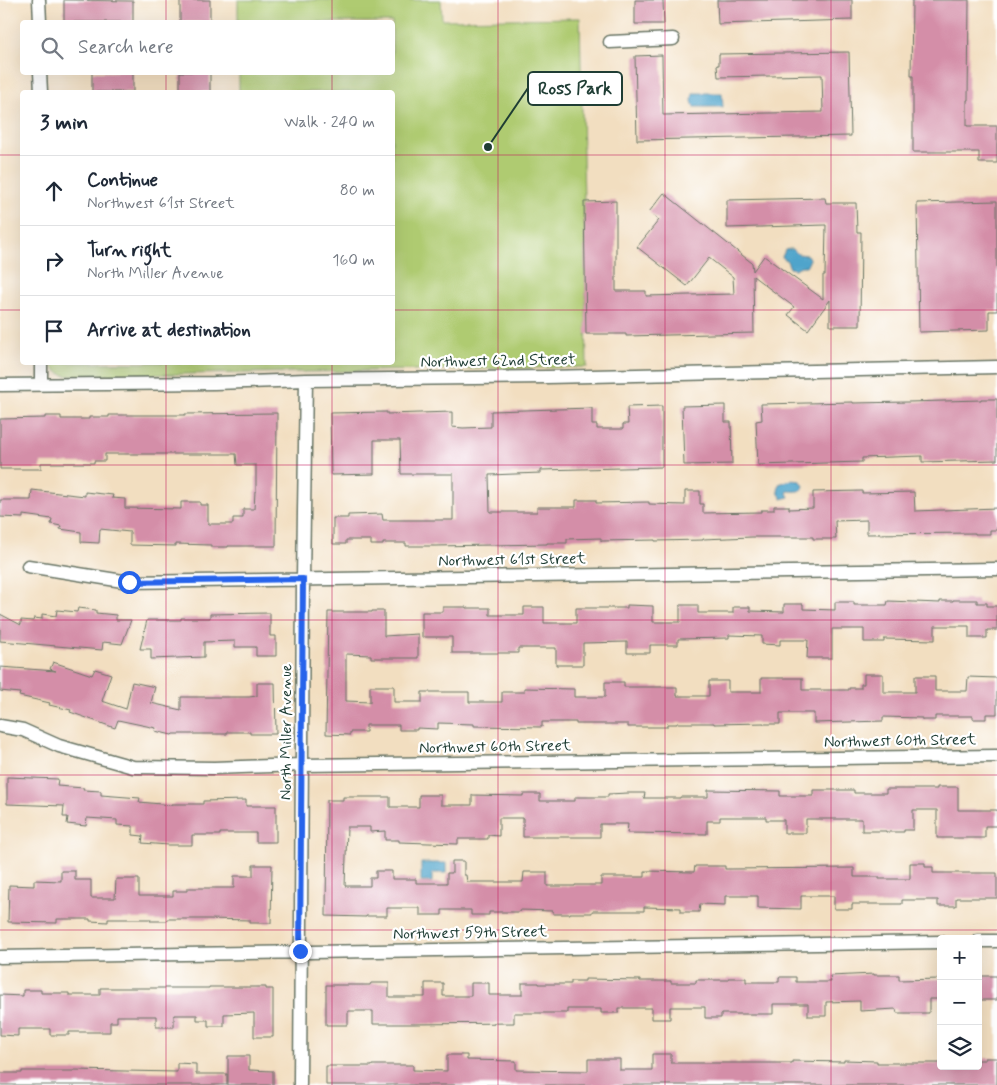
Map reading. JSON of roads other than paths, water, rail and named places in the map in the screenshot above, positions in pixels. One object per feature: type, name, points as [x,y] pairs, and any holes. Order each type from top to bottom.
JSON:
[{"type":"street","points":[[39,0],[40,20]]},
{"type":"street","points":[[610,42],[673,39]]},
{"type":"street","points":[[40,75],[41,90]]},
{"type":"street","points":[[40,365],[40,384]]},
{"type":"street","name":"Northwest 62nd Street","points":[[0,385],[214,383],[997,368]]},
{"type":"street","name":"North Miller Avenue","points":[[300,1085],[306,380]]},
{"type":"street","name":"Northwest 61st Street","points":[[28,566],[129,582],[997,569]]},
{"type":"street","name":"Northwest 60th Street","points":[[0,726],[23,730],[59,746],[133,767],[214,768],[997,756]]},
{"type":"street","points":[[982,942],[997,941]]},
{"type":"street","name":"Northwest 59th Street","points":[[0,957],[937,942]]},
{"type":"water","points":[[693,93],[722,93],[723,107],[694,107],[692,101]]},
{"type":"water","points":[[793,249],[798,254],[807,255],[809,260],[806,266],[795,269],[790,268],[787,261],[782,257],[785,250]]},
{"type":"water","points":[[792,480],[801,481],[804,486],[802,490],[788,491],[789,497],[782,499],[778,492],[779,484]]},
{"type":"water","points":[[421,863],[446,863],[446,873],[432,873],[432,882],[421,882]]},
{"type":"place","name":"Ross Park","points":[[488,147]]}]
